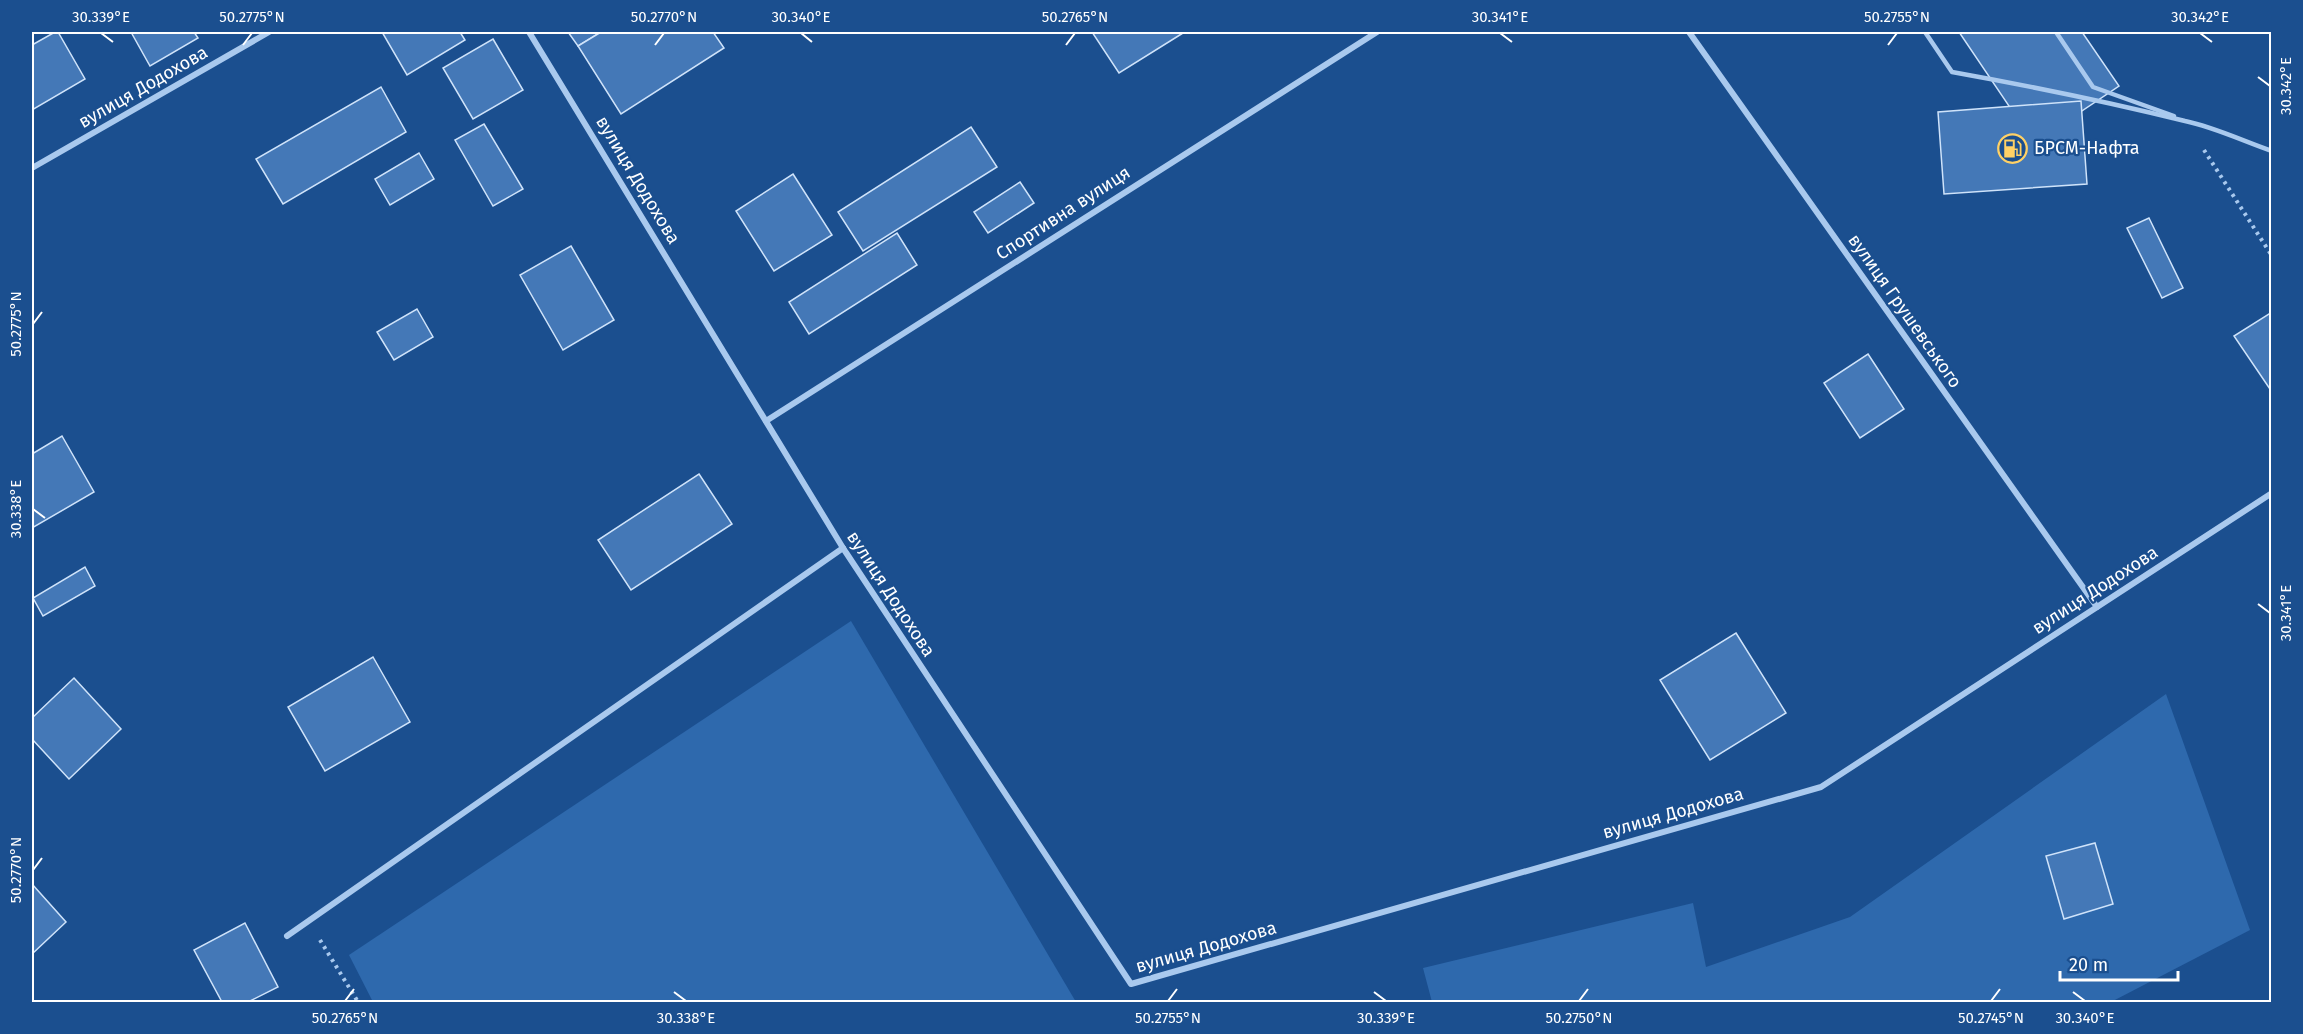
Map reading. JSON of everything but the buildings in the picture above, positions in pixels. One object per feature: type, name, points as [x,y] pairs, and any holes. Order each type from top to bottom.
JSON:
[{"type":"street","name":"вулиця Додохова","points":[[32,168],[269,32]]},
{"type":"street","name":"вулиця Додохова","points":[[529,32],[843,548],[1131,984],[1821,787],[2271,493]]},
{"type":"street","name":"Спортивна вулиця","points":[[766,421],[1377,32]]},
{"type":"street","name":"вулиця Грушевського","points":[[1689,32],[2097,607]]},
{"type":"street","points":[[287,936],[843,548]]},
{"type":"lane","points":[[1925,32],[1952,72],[2068,93],[2186,121]]},
{"type":"lane","points":[[2056,32],[2092,87],[2271,151]]},
{"type":"path","points":[[2186,121],[2271,256]]},
{"type":"path","points":[[309,921],[358,1002]]},
{"type":"shaded area","points":[[851,621],[1076,1002],[373,1002],[349,955]]},
{"type":"shaded area","points":[[2166,694],[2250,930],[2111,1002],[1432,1002],[1423,968],[1693,903],[1706,967],[1850,917]]},
{"type":"place","name":"БРСМ-Нафта","points":[[2013,148]]}]
